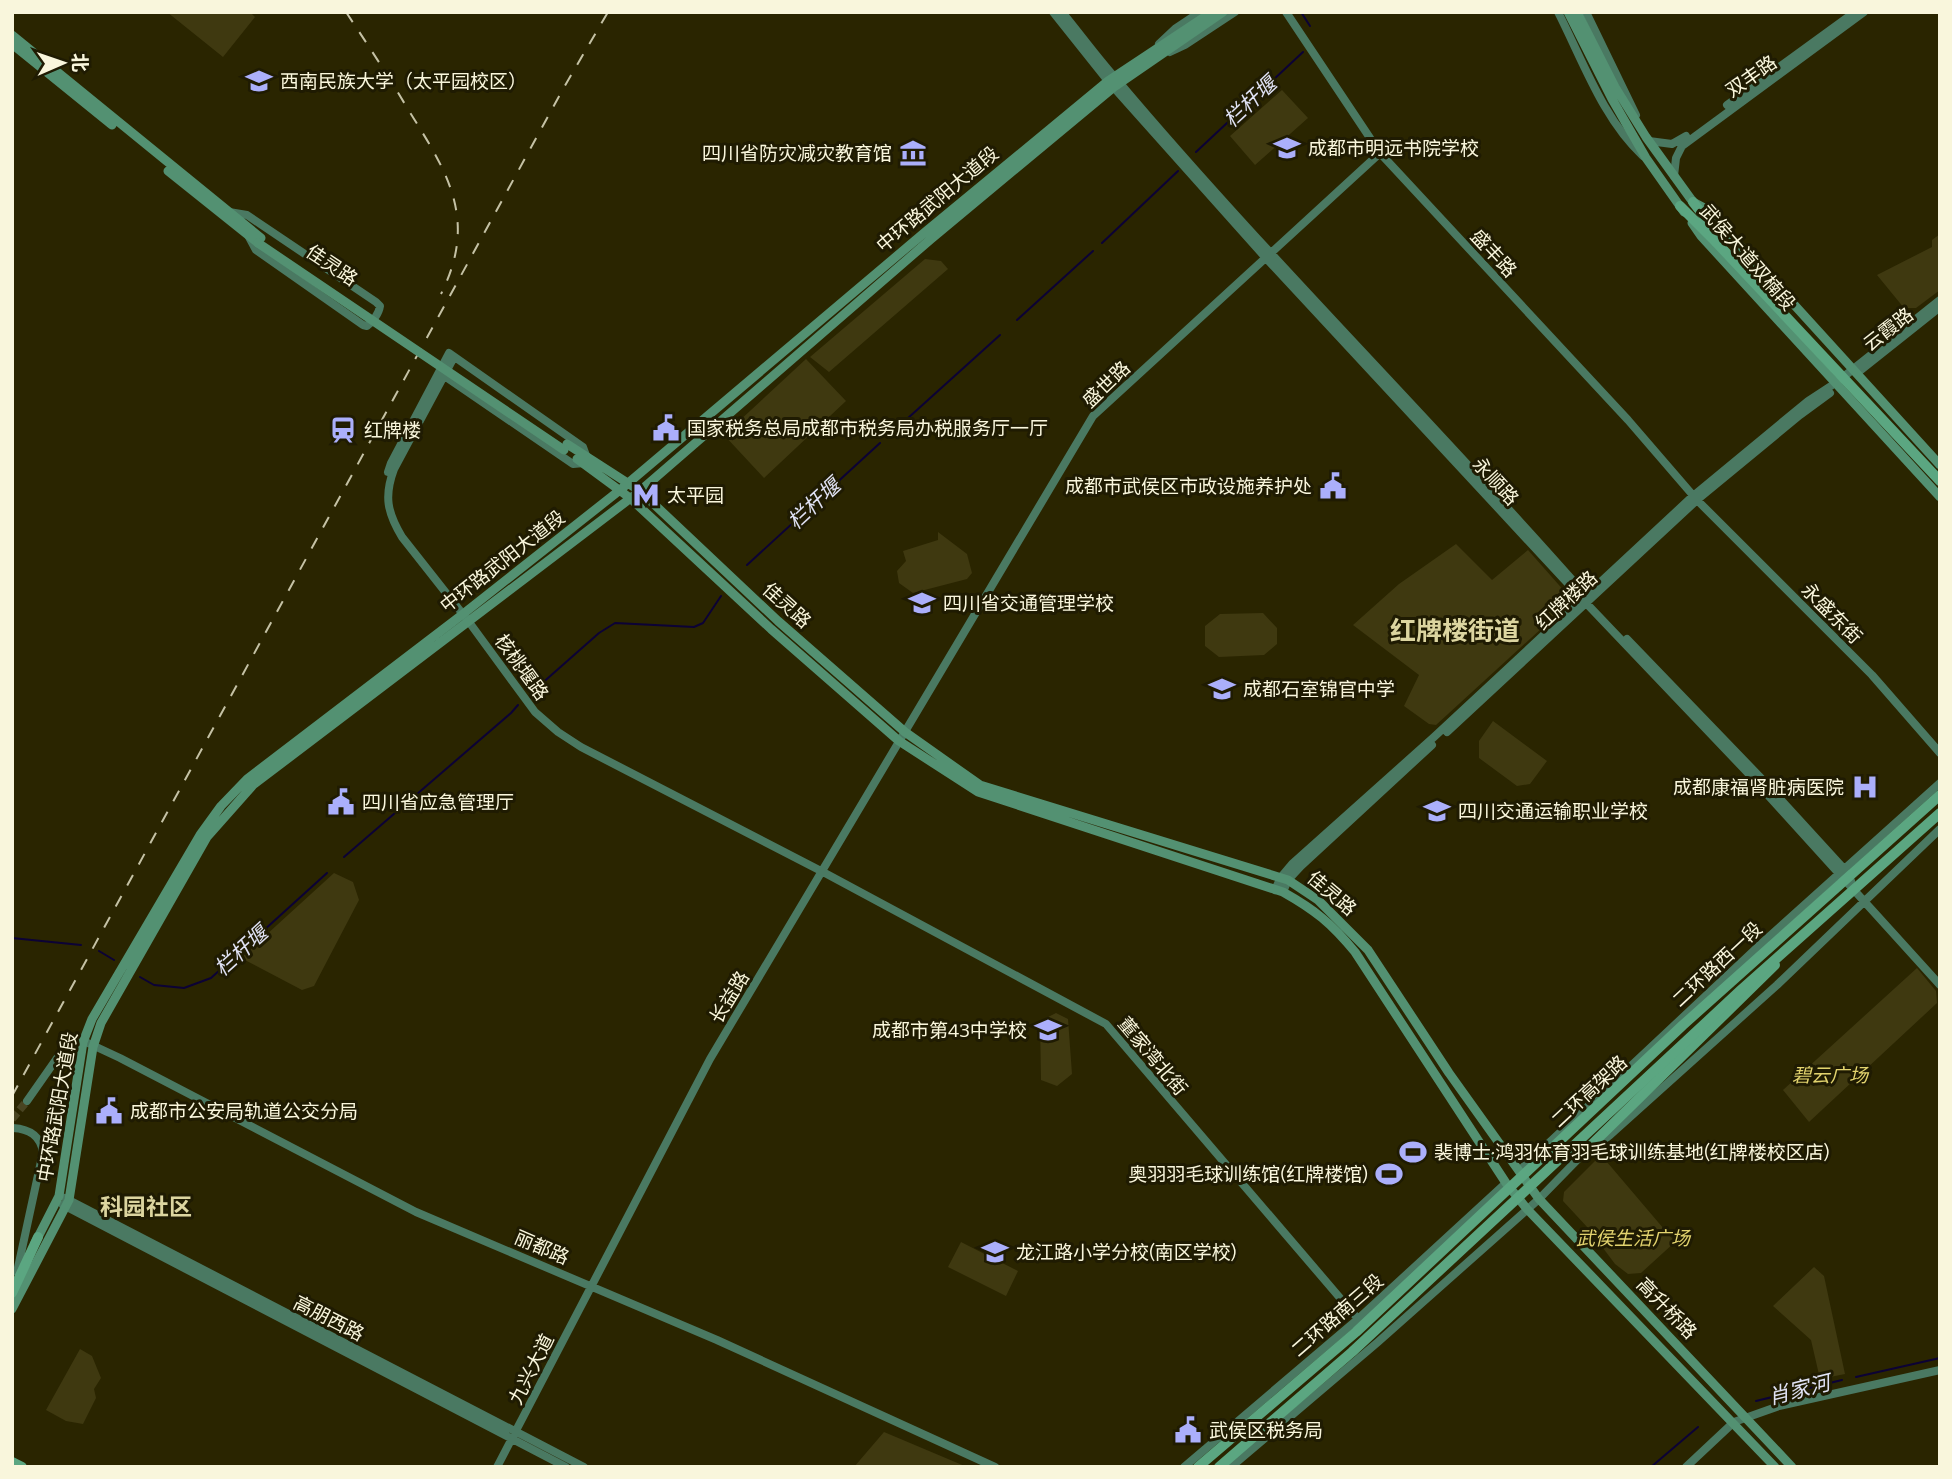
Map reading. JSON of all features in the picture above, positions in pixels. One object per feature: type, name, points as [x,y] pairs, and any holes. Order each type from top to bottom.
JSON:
[{"type":"highway","points":[[1693,202],[1719,240],[1940,481]]},
{"type":"highway","points":[[1680,206],[1719,240],[1940,472]]},
{"type":"highway","name":"二环高架路","points":[[1198,1467],[1356,1332],[1683,1025],[1940,795]]},
{"type":"highway","name":"二环高架路","points":[[1219,1467],[1361,1344],[1803,934],[1937,820]]},
{"type":"highway","points":[[1580,1156],[1762,979],[1803,934]]},
{"type":"highway","points":[[12,1293],[18,1274],[38,1237]]},
{"type":"highway","points":[[12,1463],[20,1467]]},
{"type":"main road","name":"中环路武阳大道段","points":[[38,1237],[63,1201],[93,1047],[101,1023],[207,837],[253,785],[466,618],[1114,82],[1212,12]]},
{"type":"main road","name":"中环路武阳大道段","points":[[1180,36],[1223,12]]},
{"type":"main road","name":"武侯大道双楠段","points":[[1568,12],[1612,99],[1646,158],[1701,236],[1940,497]]},
{"type":"main road","name":"武侯大道双楠段","points":[[1577,12],[1615,88],[1647,139],[1693,202],[1708,210],[1940,465]]},
{"type":"main road","name":"佳灵路","points":[[12,35],[226,211],[256,239]]},
{"type":"main road","name":"佳灵路","points":[[12,44],[256,239],[585,461],[630,498],[771,629],[899,741],[978,792],[1279,891],[1315,910],[1355,952],[1506,1183]]},
{"type":"main road","name":"中环路武阳大道段","points":[[63,1201],[83,1042],[92,1019],[221,806],[247,779],[640,491],[1114,82]]},
{"type":"main road","name":"佳灵路","points":[[585,461],[629,482],[640,491],[778,621],[905,732],[980,785],[1040,806],[1221,857],[1285,878],[1318,900],[1368,950],[1449,1073],[1519,1171]]},
{"type":"main road","points":[[1506,1183],[1519,1171]]},
{"type":"main road","name":"高升桥路","points":[[1519,1171],[1539,1199],[1792,1467]]},
{"type":"main road","name":"高升桥路","points":[[1506,1183],[1527,1209],[1775,1467]]},
{"type":"main road","points":[[12,1309],[63,1201]]},
{"type":"street","points":[[1053,12],[1114,82]]},
{"type":"street","points":[[1062,12],[1114,82]]},
{"type":"street","points":[[1153,55],[1176,27],[1200,12]]},
{"type":"street","points":[[1153,55],[1185,45],[1235,12]]},
{"type":"street","name":"盛丰路","points":[[1286,12],[1380,153],[1628,420],[1695,498]]},
{"type":"street","points":[[1558,12],[1626,140],[1646,158]]},
{"type":"street","points":[[1586,12],[1647,139]]},
{"type":"street","name":"双丰路","points":[[1647,139],[1672,144],[1679,142],[1855,12]]},
{"type":"street","name":"双丰路","points":[[1674,176],[1676,158],[1682,146],[1864,12]]},
{"type":"street","name":"永顺路","points":[[1114,82],[1268,255],[1842,873],[1863,901],[1940,985]]},
{"type":"street","name":"盛世路","points":[[905,732],[1093,416],[1380,153]]},
{"type":"street","points":[[226,211],[247,215],[376,302],[380,310],[370,324],[363,325],[256,250],[256,239]]},
{"type":"street","points":[[1854,373],[1940,300]]},
{"type":"street","name":"云霞路","points":[[1854,373],[1940,307]]},
{"type":"street","points":[[449,353],[583,447],[585,461],[573,464],[441,373],[449,353]]},
{"type":"street","name":"核桃堰路","points":[[441,373],[394,469],[388,485],[389,509],[398,530],[535,712],[558,732],[582,747],[823,872]]},
{"type":"street","name":"红牌楼路","points":[[1279,891],[1285,878],[1695,498],[1808,401],[1854,373]]},
{"type":"street","name":"永盛东街","points":[[1695,498],[1871,675],[1940,753]]},
{"type":"street","name":"长益路","points":[[592,1285],[710,1059],[905,732]]},
{"type":"street","name":"二环路西一段","points":[[1519,1171],[1762,944],[1940,783]]},
{"type":"street","points":[[1231,1467],[1333,1381],[1539,1199],[1580,1156],[1620,1127],[1777,985],[1863,901],[1937,820]]},
{"type":"street","name":"董家湾北街","points":[[823,872],[1106,1024],[1358,1319]]},
{"type":"street","points":[[27,1101],[72,1038],[83,1042]]},
{"type":"street","name":"丽都路","points":[[83,1042],[120,1058],[416,1212],[592,1285],[995,1467]]},
{"type":"street","points":[[13,1128],[31,1132],[41,1143],[43,1152],[18,1274]]},
{"type":"street","name":"二环路南三段","points":[[1184,1467],[1358,1319],[1506,1183]]},
{"type":"street","name":"高朋西路","points":[[63,1201],[514,1435],[584,1467]]},
{"type":"street","name":"九兴大道","points":[[497,1467],[592,1285]]},
{"type":"street","points":[[1686,1467],[1734,1422],[1747,1417],[1779,1406],[1940,1370]]},
{"type":"street","name":"高朋西路","points":[[514,1435],[566,1467]]},
{"type":"green space","points":[[167,12],[250,12],[255,17],[223,57]]},
{"type":"green space","points":[[1282,90],[1308,118],[1255,165],[1230,136]]},
{"type":"green space","points":[[1940,234],[1940,290],[1916,308],[1904,308],[1877,275],[1932,247],[1932,240]]},
{"type":"green space","points":[[925,259],[941,261],[948,269],[829,372],[810,357]]},
{"type":"green space","points":[[806,359],[846,401],[764,478],[724,435]]},
{"type":"green space","points":[[938,532],[967,554],[972,573],[967,579],[913,593],[899,583],[897,571],[906,561],[903,551],[938,540]]},
{"type":"green space","points":[[1456,544],[1492,580],[1528,550],[1566,593],[1567,605],[1436,725],[1429,724],[1404,706],[1419,675],[1353,625],[1399,584]]},
{"type":"green space","points":[[1263,613],[1277,628],[1277,644],[1264,655],[1219,657],[1205,646],[1205,626],[1220,614]]},
{"type":"green space","points":[[1493,721],[1547,761],[1530,784],[1517,786],[1479,758],[1479,741]]},
{"type":"green space","points":[[334,873],[353,882],[359,900],[314,986],[302,990],[241,958]]},
{"type":"green space","name":"碧云广场","points":[[1917,968],[1936,991],[1937,1003],[1809,1122],[1783,1090]]},
{"type":"green space","points":[[1056,1013],[1068,1019],[1072,1074],[1057,1086],[1041,1080],[1040,1021]]},
{"type":"green space","name":"武侯生活广场","points":[[1601,1155],[1675,1242],[1641,1273],[1628,1274],[1615,1264],[1563,1201],[1564,1192]]},
{"type":"green space","points":[[961,1242],[1018,1271],[1006,1296],[948,1267]]},
{"type":"green space","points":[[1814,1267],[1824,1276],[1845,1374],[1820,1379],[1811,1340],[1773,1306]]},
{"type":"green space","points":[[80,1349],[92,1356],[101,1378],[94,1389],[96,1398],[83,1424],[66,1421],[46,1410]]},
{"type":"green space","points":[[884,1432],[967,1467],[854,1467]]},
{"type":"waterway","name":"栏杆堰","points":[[1301,12],[1310,26]]},
{"type":"waterway","name":"栏杆堰","points":[[1196,152],[1303,52]]},
{"type":"waterway","name":"栏杆堰","points":[[1102,243],[1178,171]]},
{"type":"waterway","name":"栏杆堰","points":[[1017,320],[1093,251]]},
{"type":"waterway","name":"栏杆堰","points":[[887,437],[1000,335]]},
{"type":"waterway","name":"栏杆堰","points":[[747,565],[880,443]]},
{"type":"waterway","name":"栏杆堰","points":[[531,693],[599,633],[615,623],[694,627],[703,623],[721,596]]},
{"type":"waterway","name":"栏杆堰","points":[[344,857],[518,705]]},
{"type":"waterway","name":"栏杆堰","points":[[140,977],[154,985],[184,988],[211,978],[327,873]]},
{"type":"waterway","name":"栏杆堰","points":[[12,938],[81,945]]},
{"type":"waterway","name":"栏杆堰","points":[[99,951],[114,960]]},
{"type":"waterway","name":"肖家河","points":[[1856,1377],[1940,1358]]},
{"type":"waterway","name":"肖家河","points":[[1756,1401],[1842,1380]]},
{"type":"waterway","name":"肖家河","points":[[1651,1467],[1698,1427]]},
{"type":"tunnel","points":[[12,1119],[27,1101]]},
{"type":"railway","points":[[346,12],[436,155],[454,198],[457,243],[452,267],[441,294]]},
{"type":"railway","points":[[12,1096],[563,89],[608,12]]},
{"type":"place","name":"西南民族大学（太平园校区）","points":[[259,81]]},
{"type":"place","name":"成都市明远书院学校","points":[[1287,148]]},
{"type":"place","name":"四川省防灾减灾教育馆","points":[[913,153]]},
{"type":"place","name":"国家税务总局成都市税务局办税服务厅一厅","points":[[666,428]]},
{"type":"place","name":"红牌楼","points":[[343,430]]},
{"type":"place","name":"成都市武侯区市政设施养护处","points":[[1333,486]]},
{"type":"place","name":"太平园","points":[[646,495]]},
{"type":"place","name":"四川省交通管理学校","points":[[922,603]]},
{"type":"place","name":"成都石室锦官中学","points":[[1222,689]]},
{"type":"place","name":"成都康福肾脏病医院","points":[[1865,787]]},
{"type":"place","name":"四川省应急管理厅","points":[[341,802]]},
{"type":"place","name":"四川交通运输职业学校","points":[[1437,811]]},
{"type":"place","name":"成都市第43中学校","points":[[1048,1030]]},
{"type":"place","name":"成都市公安局轨道公交分局","points":[[109,1111]]},
{"type":"place","name":"裴博士·鸿羽体育羽毛球训练基地(红牌楼校区店)","points":[[1413,1152]]},
{"type":"place","name":"奥羽羽毛球训练馆(红牌楼馆)","points":[[1389,1174]]},
{"type":"place","name":"龙江路小学分校(南区学校)","points":[[995,1252]]},
{"type":"place","name":"武侯区税务局","points":[[1188,1430]]},
{"type":"district","name":"红牌楼街道","points":[[1455,631]]},
{"type":"district","name":"科园社区","points":[[146,1207]]}]
